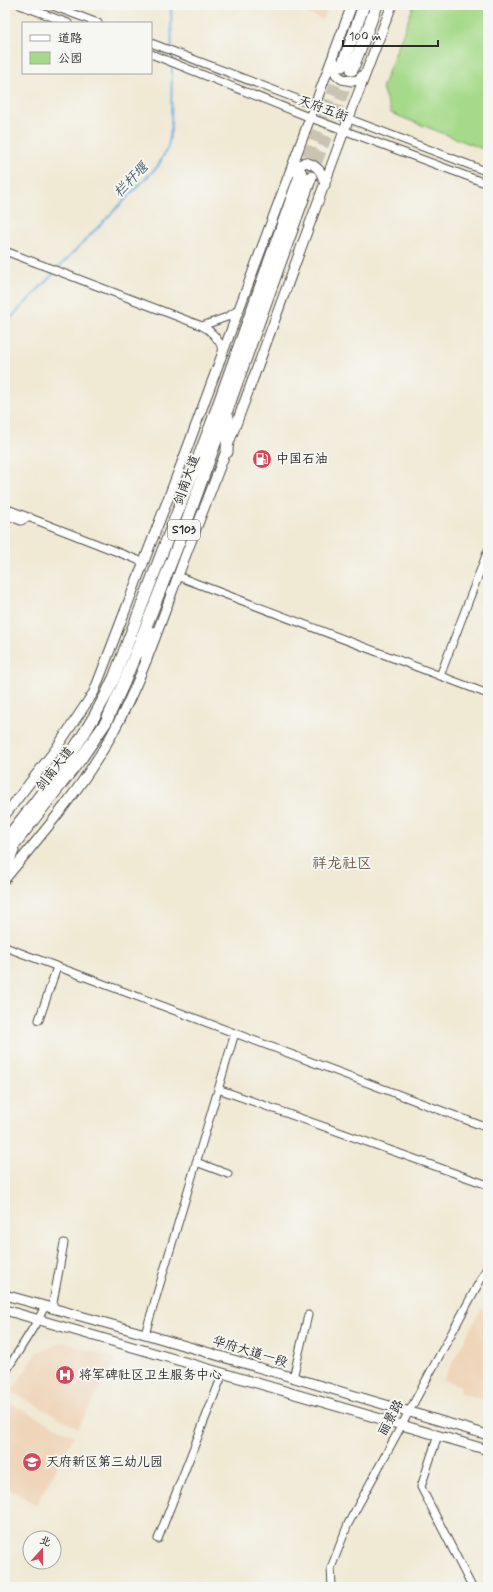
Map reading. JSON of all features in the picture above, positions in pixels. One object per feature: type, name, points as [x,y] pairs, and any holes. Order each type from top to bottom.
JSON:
[{"type":"highway","points":[[364,5],[347,68],[377,5]]},
{"type":"highway","name":"剑南大道","points":[[5,841],[69,759],[105,699],[306,175],[229,406],[124,684],[106,722],[82,758],[5,856]]},
{"type":"highway","points":[[227,452],[229,406]]},
{"type":"highway","points":[[146,660],[148,637],[160,603],[170,564]]},
{"type":"highway","points":[[5,868],[19,838]]},
{"type":"main road","points":[[5,815],[55,750],[94,692],[311,118],[352,5]]},
{"type":"main road","points":[[5,879],[73,796],[95,763],[121,717],[141,675],[177,576],[227,452],[294,264],[325,187],[366,72],[392,5]]},
{"type":"main road","points":[[333,55],[336,74],[342,79],[352,82],[358,80],[366,72]]},
{"type":"main road","points":[[289,174],[305,162],[316,165],[323,174],[325,187]]},
{"type":"main road","name":"华府大道一段","points":[[5,1295],[145,1334],[488,1435]]},
{"type":"main road","points":[[5,1310],[488,1450]]},
{"type":"street","points":[[20,5],[65,22]]},
{"type":"street","points":[[50,5],[95,22]]},
{"type":"street","name":"天府五街","points":[[152,43],[488,172]]},
{"type":"street","name":"天府五街","points":[[152,54],[311,118],[488,184]]},
{"type":"street","points":[[5,251],[202,326],[208,329],[220,342],[223,350]]},
{"type":"street","points":[[202,326],[215,322],[238,310]]},
{"type":"street","points":[[5,508],[143,562]]},
{"type":"street","points":[[5,515],[21,522],[30,517]]},
{"type":"street","points":[[440,676],[488,550]]},
{"type":"street","points":[[177,576],[488,694]]},
{"type":"street","points":[[5,947],[488,1128]]},
{"type":"street","points":[[38,1020],[57,967]]},
{"type":"street","points":[[145,1334],[235,1033]]},
{"type":"street","points":[[218,1089],[488,1185]]},
{"type":"street","points":[[196,1162],[228,1174]]},
{"type":"street","points":[[5,1373],[38,1320],[48,1307],[64,1243]]},
{"type":"street","name":"丽景路","points":[[332,1587],[331,1568],[348,1524],[488,1266]]},
{"type":"street","points":[[294,1378],[308,1315]]},
{"type":"street","points":[[158,1539],[223,1373]]},
{"type":"street","points":[[438,1435],[422,1487],[472,1587]]},
{"type":"shaded area","points":[[299,5],[329,5],[323,20],[306,13],[303,7]]},
{"type":"shaded area","points":[[488,1307],[488,1401],[459,1392],[461,1386],[443,1380],[481,1309]]},
{"type":"shaded area","name":"将军碑社区卫生服务中心","points":[[63,1342],[116,1359],[78,1428],[12,1392],[36,1353]]},
{"type":"shaded area","name":"天府新区第三幼儿园","points":[[9,1403],[74,1436],[36,1505],[5,1487],[5,1410]]},
{"type":"green space","points":[[414,5],[488,5],[488,151],[391,113],[382,88]]},
{"type":"waterway","name":"栏杆堰","points":[[171,5],[172,60]]},
{"type":"waterway","name":"栏杆堰","points":[[58,268],[158,166],[168,147],[171,130],[172,64]]},
{"type":"waterway","name":"栏杆堰","points":[[5,324],[55,272]]},
{"type":"tunnel","points":[[302,172],[342,67]]},
{"type":"tunnel","points":[[311,177],[352,70]]},
{"type":"place","name":"中国石油","points":[[262,459]]},
{"type":"place","name":"将军碑社区卫生服务中心","points":[[65,1375]]},
{"type":"place","name":"天府新区第三幼儿园","points":[[32,1462]]},
{"type":"district","name":"祥龙社区","points":[[342,864]]}]
